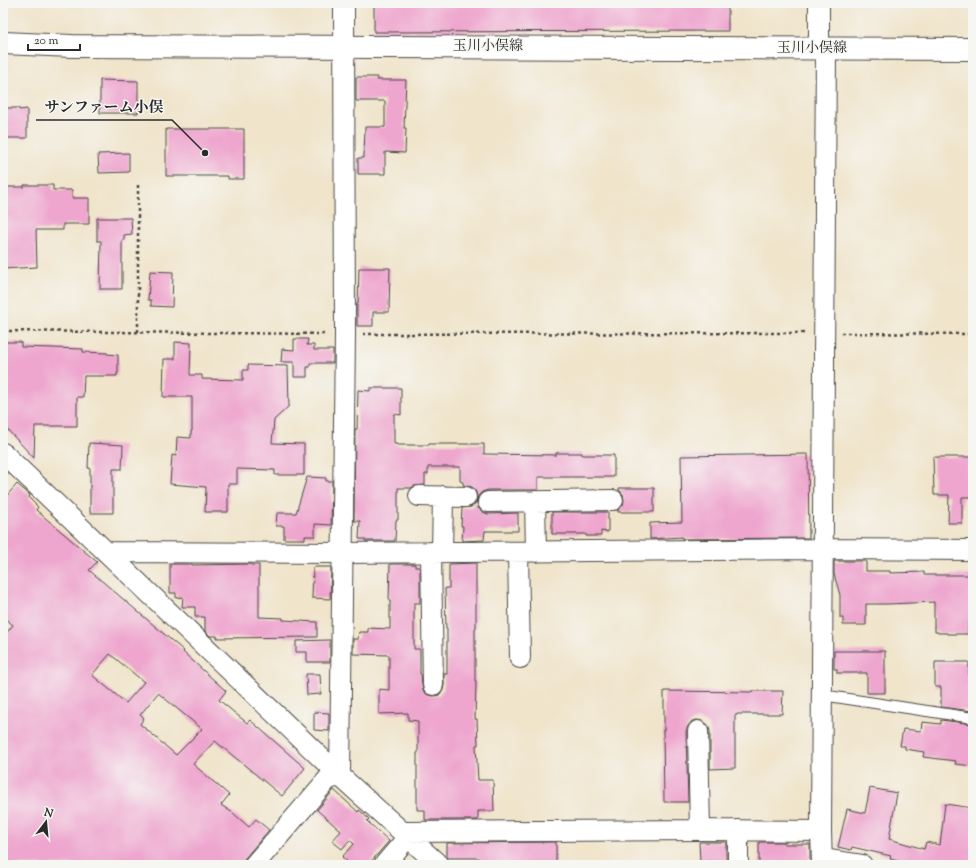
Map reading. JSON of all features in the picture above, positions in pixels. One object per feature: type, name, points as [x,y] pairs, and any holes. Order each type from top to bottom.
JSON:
[{"type":"main road","name":"玉川小俣線","points":[[3,43],[72,46],[973,49]]},
{"type":"street","points":[[340,776],[345,334],[344,3]]},
{"type":"street","points":[[819,3],[822,49],[824,333],[822,862],[862,865]]},
{"type":"street","points":[[5,462],[106,552],[340,776],[439,865]]},
{"type":"street","points":[[419,496],[466,497]]},
{"type":"street","points":[[433,684],[437,552],[442,496]]},
{"type":"street","points":[[488,502],[613,500]]},
{"type":"street","points":[[520,658],[527,552],[535,501]]},
{"type":"street","points":[[106,552],[343,553],[823,549],[973,550]]},
{"type":"street","points":[[698,731],[700,830]]},
{"type":"street","points":[[254,865],[328,779],[340,776]]},
{"type":"street","points":[[405,834],[700,830],[821,831]]},
{"type":"street","points":[[738,830],[738,865]]},
{"type":"street","points":[[384,865],[405,834]]},
{"type":"lane","points":[[822,695],[973,718]]},
{"type":"path","points":[[138,184],[138,332]]},
{"type":"path","points":[[3,331],[345,334],[973,334]]},
{"type":"building","points":[[374,3],[728,3],[728,31],[374,32]]},
{"type":"building","points":[[356,77],[377,77],[377,80],[406,80],[404,128],[406,128],[405,153],[385,152],[385,174],[358,174],[358,158],[364,158],[365,127],[385,127],[385,101],[356,101]]},
{"type":"building","points":[[100,80],[138,81],[138,113],[100,113]]},
{"type":"building","points":[[3,108],[19,108],[19,110],[27,109],[27,138],[3,138]]},
{"type":"building","points":[[166,129],[244,129],[244,179],[228,179],[228,176],[166,176]]},
{"type":"building","points":[[129,153],[129,172],[99,173],[98,154]]},
{"type":"building","points":[[24,185],[53,185],[53,190],[72,190],[72,198],[89,198],[89,224],[63,224],[63,230],[36,230],[37,267],[3,269],[3,187],[24,187]]},
{"type":"building","points":[[97,218],[131,218],[132,234],[124,235],[124,240],[122,240],[122,289],[100,289],[101,241],[97,241]]},
{"type":"building","points":[[359,268],[390,268],[389,312],[373,312],[373,326],[357,326]]},
{"type":"building","points":[[150,271],[173,272],[172,307],[151,306],[151,300],[148,300]]},
{"type":"building","points":[[294,339],[308,339],[307,345],[314,345],[314,350],[333,350],[333,363],[310,363],[310,367],[307,367],[307,377],[294,377],[294,362],[281,362],[282,349],[294,350]]},
{"type":"building","points":[[3,342],[21,342],[21,347],[83,349],[83,352],[118,355],[117,376],[84,376],[83,397],[77,397],[77,426],[35,426],[34,458],[3,425]]},
{"type":"building","points":[[175,342],[191,343],[190,375],[202,375],[202,379],[243,380],[243,370],[248,370],[248,365],[288,366],[289,406],[274,420],[272,443],[304,444],[304,475],[275,475],[275,470],[237,469],[237,484],[228,484],[228,512],[205,512],[206,487],[170,484],[172,455],[176,456],[177,437],[191,438],[192,431],[192,397],[163,397],[164,359],[175,359]]},
{"type":"building","points":[[370,388],[401,388],[401,415],[394,414],[394,444],[484,444],[484,454],[556,455],[556,453],[582,453],[582,455],[614,455],[614,477],[538,477],[538,490],[488,490],[482,492],[478,496],[478,508],[488,514],[518,513],[518,531],[485,531],[484,540],[462,541],[462,508],[471,507],[476,503],[476,492],[472,487],[463,485],[463,482],[460,481],[460,467],[428,467],[428,474],[425,474],[425,485],[414,486],[411,488],[398,488],[398,520],[396,520],[395,541],[365,541],[365,539],[359,539],[360,521],[354,521],[355,429],[357,429],[358,390],[370,391]]},
{"type":"building","points":[[89,443],[123,445],[122,469],[113,469],[113,513],[90,513],[90,468],[88,468]]},
{"type":"building","points":[[808,454],[809,538],[682,539],[682,537],[650,539],[650,523],[682,522],[681,456]]},
{"type":"building","points":[[933,457],[973,457],[973,497],[962,497],[962,523],[948,523],[949,495],[934,495]]},
{"type":"building","points":[[307,477],[326,478],[326,481],[332,481],[331,525],[315,524],[315,536],[305,536],[305,539],[284,539],[284,526],[276,526],[277,513],[296,513]]},
{"type":"building","points":[[17,484],[30,495],[29,498],[38,507],[36,510],[97,562],[89,570],[184,651],[183,652],[226,691],[219,700],[247,723],[250,720],[305,768],[282,796],[215,741],[193,764],[229,795],[221,805],[249,827],[256,819],[269,830],[245,858],[243,865],[3,865],[3,637],[13,625],[3,617],[3,500]],"holes":[[[110,654],[144,682],[126,703],[92,675]],[[158,693],[202,729],[176,755],[140,724],[144,718],[140,715]]]},
{"type":"building","points":[[619,488],[654,488],[654,512],[618,512],[623,505],[624,500],[623,494]]},
{"type":"building","points":[[552,512],[608,512],[608,532],[601,531],[601,536],[586,536],[586,534],[552,534]]},
{"type":"building","points":[[834,561],[866,561],[866,571],[890,571],[890,573],[924,572],[924,575],[973,575],[971,623],[968,623],[968,634],[947,634],[935,632],[934,602],[866,604],[866,625],[843,625],[843,618],[840,618],[840,595],[834,574]]},
{"type":"building","points":[[476,563],[475,719],[477,719],[478,745],[476,745],[478,780],[493,780],[494,811],[478,811],[478,820],[425,820],[425,810],[417,810],[418,721],[408,720],[408,713],[379,714],[379,689],[389,690],[389,655],[353,654],[353,639],[358,639],[359,632],[368,632],[368,628],[390,629],[390,564],[415,564],[415,567],[420,567],[420,603],[414,603],[414,649],[420,649],[420,674],[423,691],[428,695],[439,695],[443,690],[444,674],[447,674],[445,588],[449,588],[449,564]]},
{"type":"building","points":[[170,564],[259,565],[259,617],[317,622],[317,637],[217,638],[217,636],[210,636],[205,631],[205,617],[195,617],[195,607],[182,607],[183,597],[176,598],[176,593],[170,593]]},
{"type":"building","points":[[313,567],[331,567],[330,599],[312,598]]},
{"type":"building","points":[[330,640],[330,662],[307,662],[307,652],[296,652],[296,641]]},
{"type":"building","points":[[834,651],[885,651],[885,693],[867,693],[867,673],[837,673],[837,669],[834,669]]},
{"type":"building","points":[[935,662],[969,662],[969,690],[973,690],[972,711],[941,707],[941,687],[935,687]]},
{"type":"building","points":[[306,674],[320,674],[321,694],[307,695]]},
{"type":"building","points":[[664,691],[783,691],[782,714],[735,715],[735,768],[710,769],[710,731],[708,725],[703,721],[692,721],[686,731],[688,802],[664,802]]},
{"type":"building","points":[[314,712],[329,713],[329,731],[314,730]]},
{"type":"building","points":[[941,720],[973,724],[973,766],[955,764],[956,761],[923,757],[924,752],[905,749],[905,746],[900,746],[903,729],[921,731],[922,722],[941,724]]},
{"type":"building","points":[[870,788],[897,793],[889,839],[924,849],[926,842],[940,845],[945,804],[973,808],[973,865],[914,865],[890,859],[891,856],[852,847],[851,850],[838,847],[847,809],[865,813]]},
{"type":"building","points":[[334,790],[358,812],[359,810],[369,819],[367,821],[389,841],[368,865],[351,865],[342,857],[354,844],[350,840],[342,849],[332,841],[341,831],[317,810]]},
{"type":"building","points":[[556,842],[556,865],[479,865],[479,858],[447,858],[447,843]]},
{"type":"building","points":[[699,842],[726,842],[726,865],[712,865],[711,861],[700,862]]},
{"type":"building","points":[[759,842],[810,844],[810,865],[759,865]]},
{"type":"place","name":"サンファーム小俣","points":[[205,153]]}]
